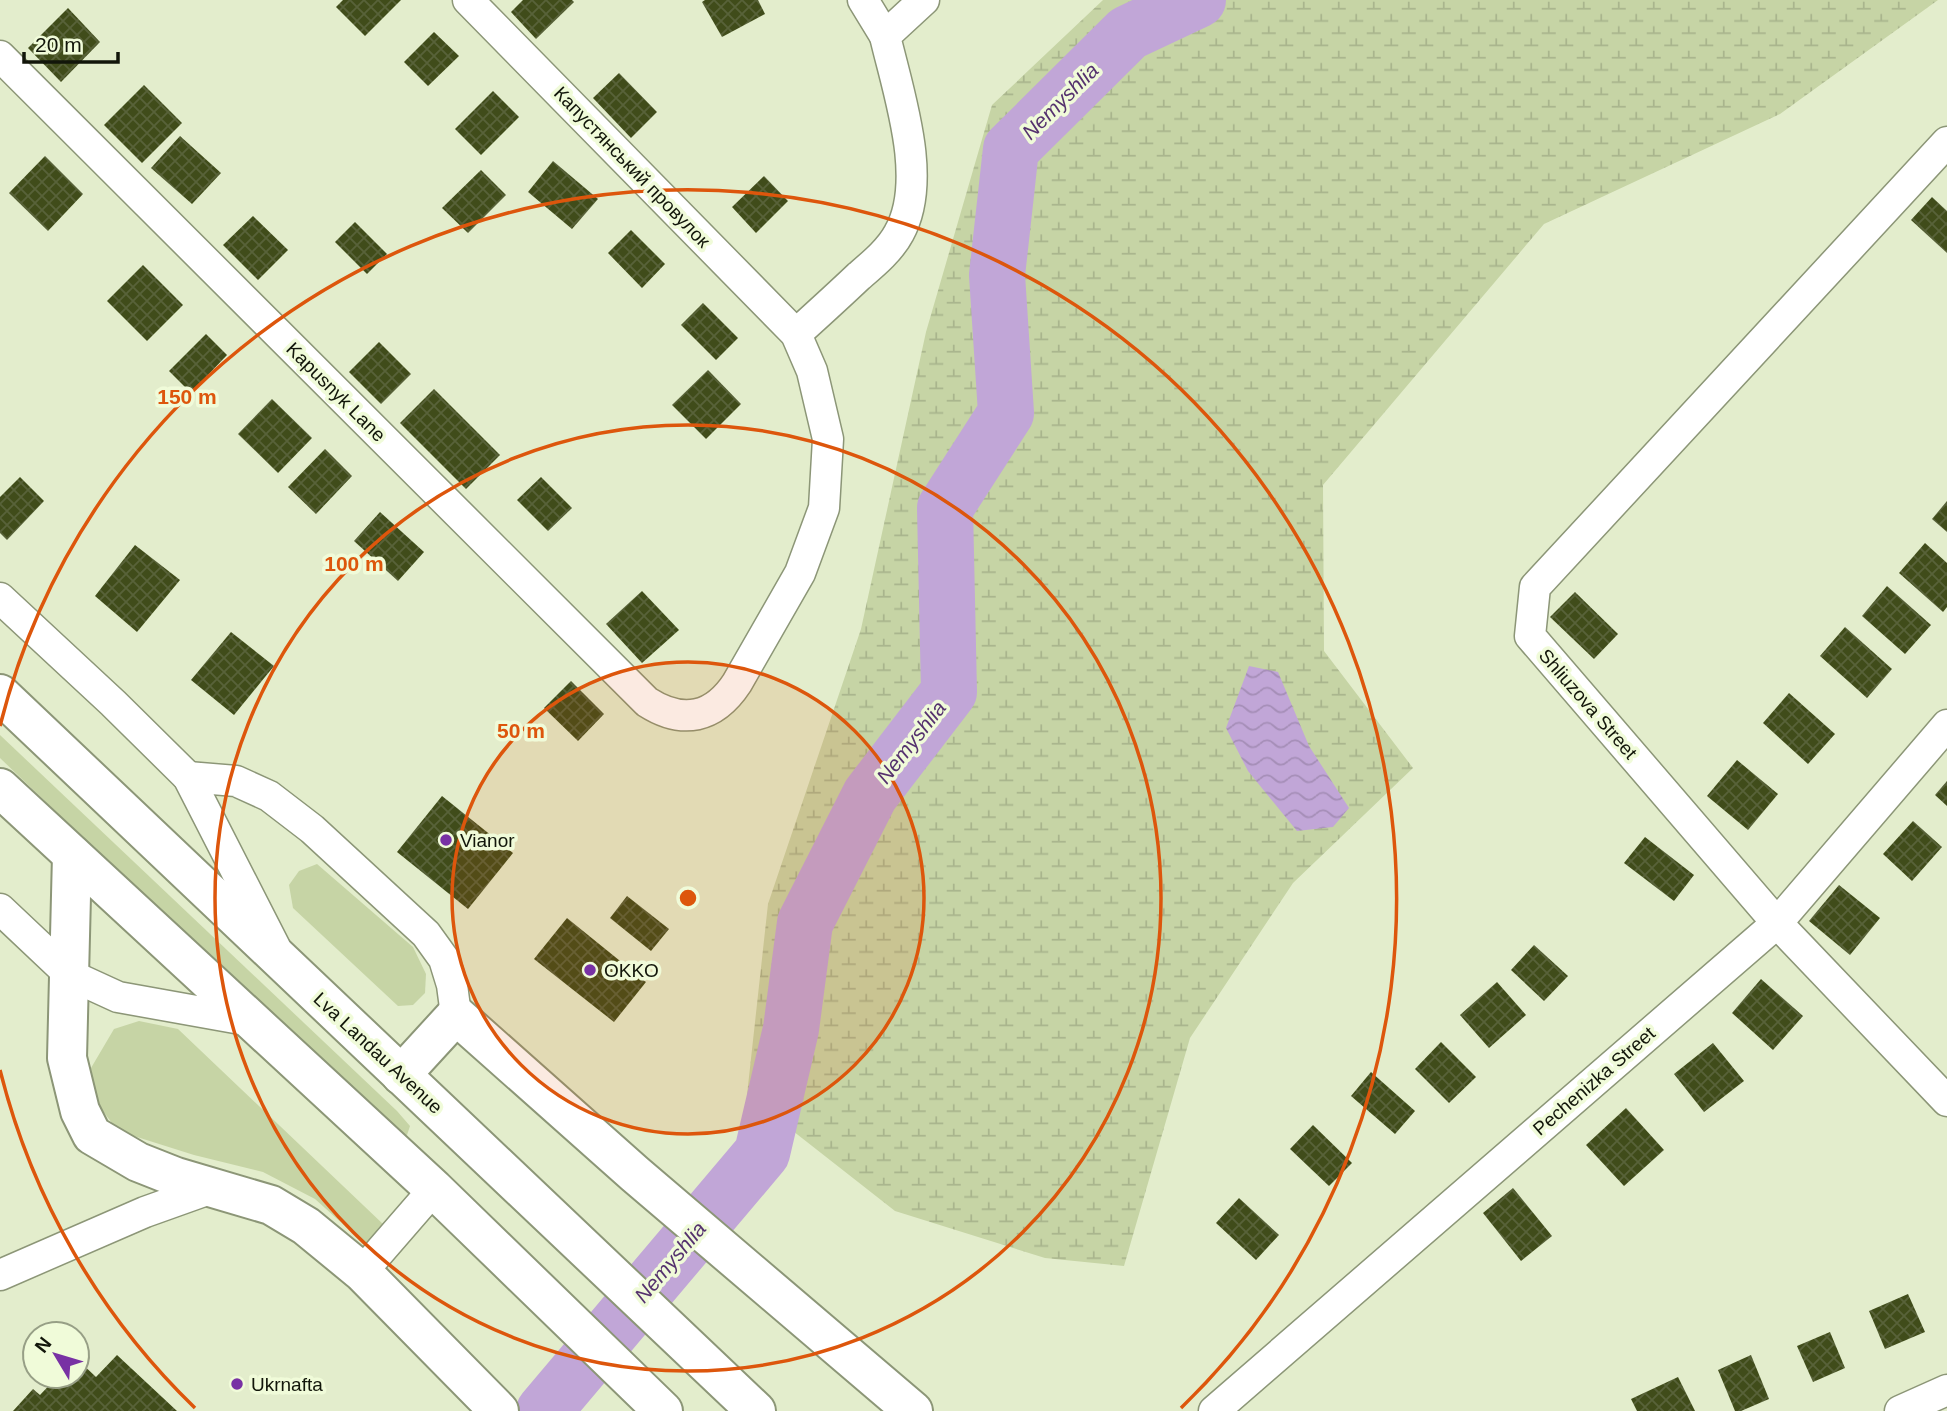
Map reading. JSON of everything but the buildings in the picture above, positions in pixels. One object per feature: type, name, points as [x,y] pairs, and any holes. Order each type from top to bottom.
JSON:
[{"type":"main road","name":"Lva Landau Avenue","points":[[0,694],[756,1411]]},
{"type":"main road","points":[[0,788],[434,1189],[663,1411]]},
{"type":"main road","points":[[72,855],[67,1058],[80,1111],[92,1135],[138,1162],[176,1177],[271,1205],[306,1226],[362,1272],[499,1411]]},
{"type":"main road","points":[[401,1075],[456,1015],[635,1174],[913,1411]]},
{"type":"main road","points":[[434,1189],[473,1142]]},
{"type":"street","name":"Капустянський провулок","points":[[468,0],[796,334]]},
{"type":"street","points":[[796,334],[879,258],[898,235],[910,207],[913,177],[885,36],[863,0]]},
{"type":"street","points":[[885,36],[923,0]]},
{"type":"street","name":"Kapusnyk Lane","points":[[0,56],[647,702],[662,711],[679,716],[697,715],[714,709],[727,698],[800,573],[824,508],[828,439],[812,371],[796,334]]},
{"type":"street","name":"Shliuzova Street","points":[[1947,142],[1535,587],[1530,636],[1777,923],[1947,1101]]},
{"type":"street","points":[[0,598],[188,777],[283,963]]},
{"type":"street","name":"Pechenizka Street","points":[[1214,1411],[1777,923],[1947,725]]},
{"type":"street","points":[[188,777],[236,781],[269,796],[312,830],[426,934],[444,959],[452,985],[456,1015]]},
{"type":"street","points":[[0,909],[70,975],[118,997],[252,1021]]},
{"type":"street","points":[[0,1275],[145,1212],[215,1187]]},
{"type":"street","points":[[362,1272],[434,1189]]},
{"type":"street","points":[[1900,1411],[1947,1390]]},
{"type":"green space","points":[[1103,0],[1938,0],[1780,114],[1544,224],[1323,485],[1324,651],[1413,768],[1293,883],[1190,1038],[1124,1266],[1045,1258],[895,1211],[747,1095],[768,904],[861,629],[926,332],[992,105]]},
{"type":"green space","points":[[0,735],[397,1111],[410,1126],[407,1135],[396,1133],[320,1065],[0,758]]},
{"type":"green space","points":[[317,864],[413,947],[426,974],[425,993],[413,1005],[398,1006],[293,908],[289,885],[299,871]]},
{"type":"green space","points":[[139,1021],[178,1029],[384,1225],[365,1244],[315,1199],[263,1172],[194,1155],[118,1131],[93,1098],[91,1068],[114,1029]]},
{"type":"water","points":[[1249,666],[1278,672],[1309,746],[1349,808],[1333,827],[1297,831],[1248,771],[1226,728]]},
{"type":"waterway","name":"Nemyshlia","points":[[544,1411],[762,1153],[791,1029],[805,923],[870,795],[949,692],[945,508],[1006,413],[997,275],[1011,149],[1128,33],[1198,0]]},
{"type":"place","name":"Vianor","points":[[446,840]]},
{"type":"place","name":"OKKO","points":[[590,970]]},
{"type":"place","name":"Ukrnafta","points":[[237,1384]]}]
